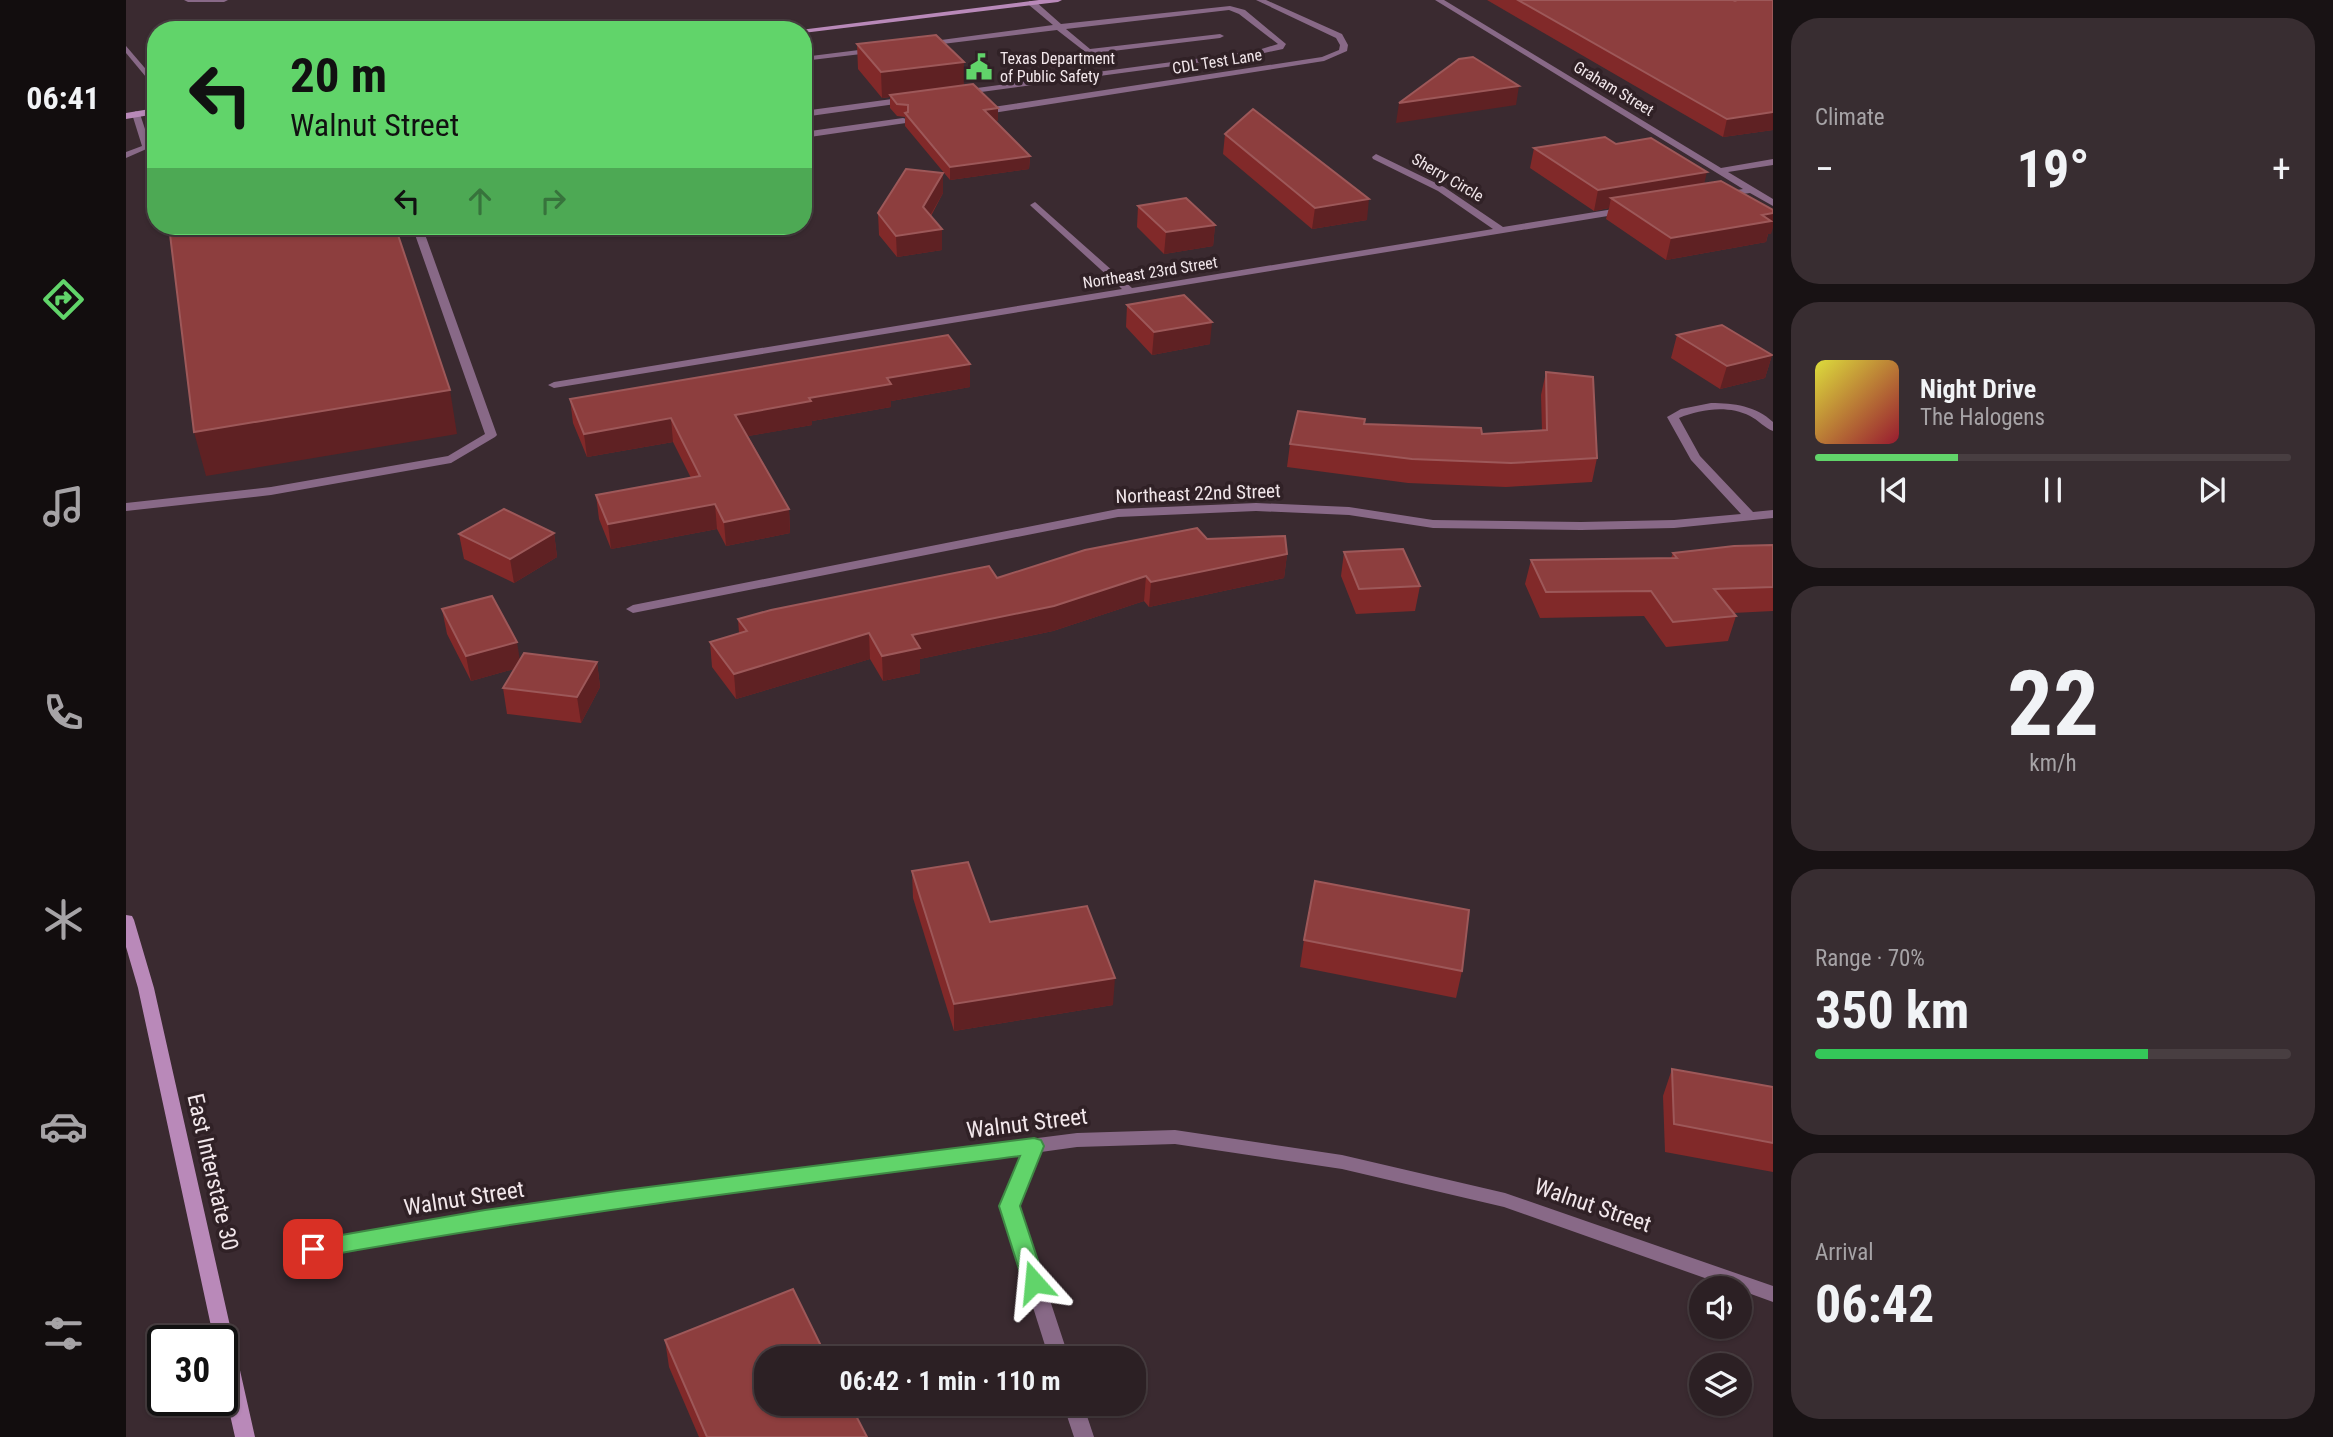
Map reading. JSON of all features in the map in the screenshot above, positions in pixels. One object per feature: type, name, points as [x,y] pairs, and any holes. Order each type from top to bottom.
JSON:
[{"type":"main road","points":[[812,31],[1058,0]]},
{"type":"main road","name":"East Interstate 30","points":[[126,920],[152,1014],[245,1437]]},
{"type":"street","points":[[188,0],[224,0]]},
{"type":"street","name":"CDL Test Lane","points":[[993,110],[1324,59],[1343,51],[1344,45],[1339,36],[1260,0]]},
{"type":"street","name":"Graham Street","points":[[1439,0],[1723,170],[1773,203]]},
{"type":"street","points":[[1032,3],[1088,52],[1220,36]]},
{"type":"street","points":[[911,46],[1230,8],[1242,12],[1282,44],[1280,47],[1255,53],[954,94]]},
{"type":"street","points":[[126,48],[147,75]]},
{"type":"street","points":[[812,58],[884,49]]},
{"type":"street","points":[[812,113],[913,99]]},
{"type":"street","points":[[131,115],[147,141]]},
{"type":"street","points":[[812,134],[903,121]]},
{"type":"street","points":[[126,155],[147,148]]},
{"type":"street","name":"Sherry Circle","points":[[1376,157],[1416,173],[1464,202],[1500,230]]},
{"type":"street","points":[[1723,170],[1773,162]]},
{"type":"street","points":[[1712,197],[1752,190]]},
{"type":"street","points":[[1035,205],[1130,292]]},
{"type":"street","name":"Northeast 23rd Street","points":[[554,385],[1633,209]]},
{"type":"street","points":[[126,507],[271,491],[451,459],[491,435],[421,235]]},
{"type":"street","points":[[1749,516],[1695,458],[1673,417],[1685,410],[1717,405],[1765,418],[1773,428]]},
{"type":"street","name":"Northeast 22nd Street","points":[[633,609],[1118,513],[1256,507],[1349,511],[1433,524],[1581,526],[1674,524],[1773,514]]},
{"type":"street","name":"Walnut Street","points":[[313,1249],[577,1205],[1077,1140],[1175,1137],[1342,1162],[1505,1200],[1773,1294]]},
{"type":"street","points":[[1034,1146],[1010,1206],[1055,1346]]},
{"type":"street","points":[[1077,1416],[1084,1437]]},
{"type":"building","points":[[1518,0],[1773,0],[1773,112],[1727,119]]},
{"type":"building","points":[[936,35],[964,62],[881,72],[857,44]]},
{"type":"building","points":[[1473,57],[1519,86],[1399,103],[1459,59]]},
{"type":"building","points":[[973,84],[998,108],[984,110],[1030,156],[950,167],[905,113],[908,112],[908,105],[897,104],[890,95]]},
{"type":"building","points":[[1253,109],[1369,199],[1315,208],[1225,134]]},
{"type":"building","points":[[1605,137],[1616,144],[1651,138],[1707,172],[1598,190],[1534,148]]},
{"type":"building","points":[[906,169],[943,173],[923,207],[942,229],[896,236],[878,213]]},
{"type":"building","points":[[1721,181],[1773,210],[1773,213],[1762,215],[1771,221],[1671,238],[1611,198]]},
{"type":"building","points":[[1186,198],[1215,225],[1166,232],[1138,206]]},
{"type":"building","points":[[170,235],[398,235],[450,390],[194,432]]},
{"type":"building","points":[[1184,295],[1212,322],[1154,332],[1127,305]]},
{"type":"building","points":[[1722,325],[1772,355],[1727,366],[1677,335]]},
{"type":"building","points":[[948,335],[970,364],[887,378],[891,384],[809,398],[811,401],[735,415],[789,509],[724,522],[715,504],[608,524],[596,495],[700,476],[671,418],[584,434],[570,399]]},
{"type":"building","points":[[1546,372],[1593,377],[1597,458],[1511,463],[1412,459],[1290,444],[1298,411],[1365,419],[1364,424],[1481,428],[1482,434],[1547,430]]},
{"type":"building","points":[[504,509],[554,533],[510,559],[459,534]]},
{"type":"building","points":[[1197,528],[1207,539],[1285,536],[1287,554],[1151,582],[1146,576],[1054,606],[912,635],[920,648],[882,656],[869,633],[734,674],[710,642],[747,631],[738,619],[771,610],[989,566],[997,578],[1085,550]]},
{"type":"building","points":[[1773,545],[1773,587],[1714,589],[1736,616],[1673,622],[1651,591],[1546,592],[1531,560],[1677,558],[1673,553],[1734,546]]},
{"type":"building","points":[[1403,549],[1420,586],[1359,589],[1344,552]]},
{"type":"building","points":[[492,596],[517,642],[466,656],[442,609]]},
{"type":"building","points":[[524,653],[597,662],[577,697],[503,688]]},
{"type":"building","points":[[968,862],[990,922],[1087,906],[1115,978],[954,1004],[912,871]]},
{"type":"building","points":[[1315,881],[1469,910],[1462,971],[1304,940]]},
{"type":"building","points":[[1672,1069],[1773,1087],[1773,1143],[1674,1124]]},
{"type":"building","points":[[793,1289],[821,1346],[754,1346],[754,1416],[856,1416],[867,1437],[707,1437],[665,1340]]},
{"type":"place","name":"Texas Department of Public Safety","points":[[979,67]]},
{"type":"route","points":[[313,1249],[485,1218],[617,1199],[1034,1146],[1010,1206],[1034,1282]]}]
